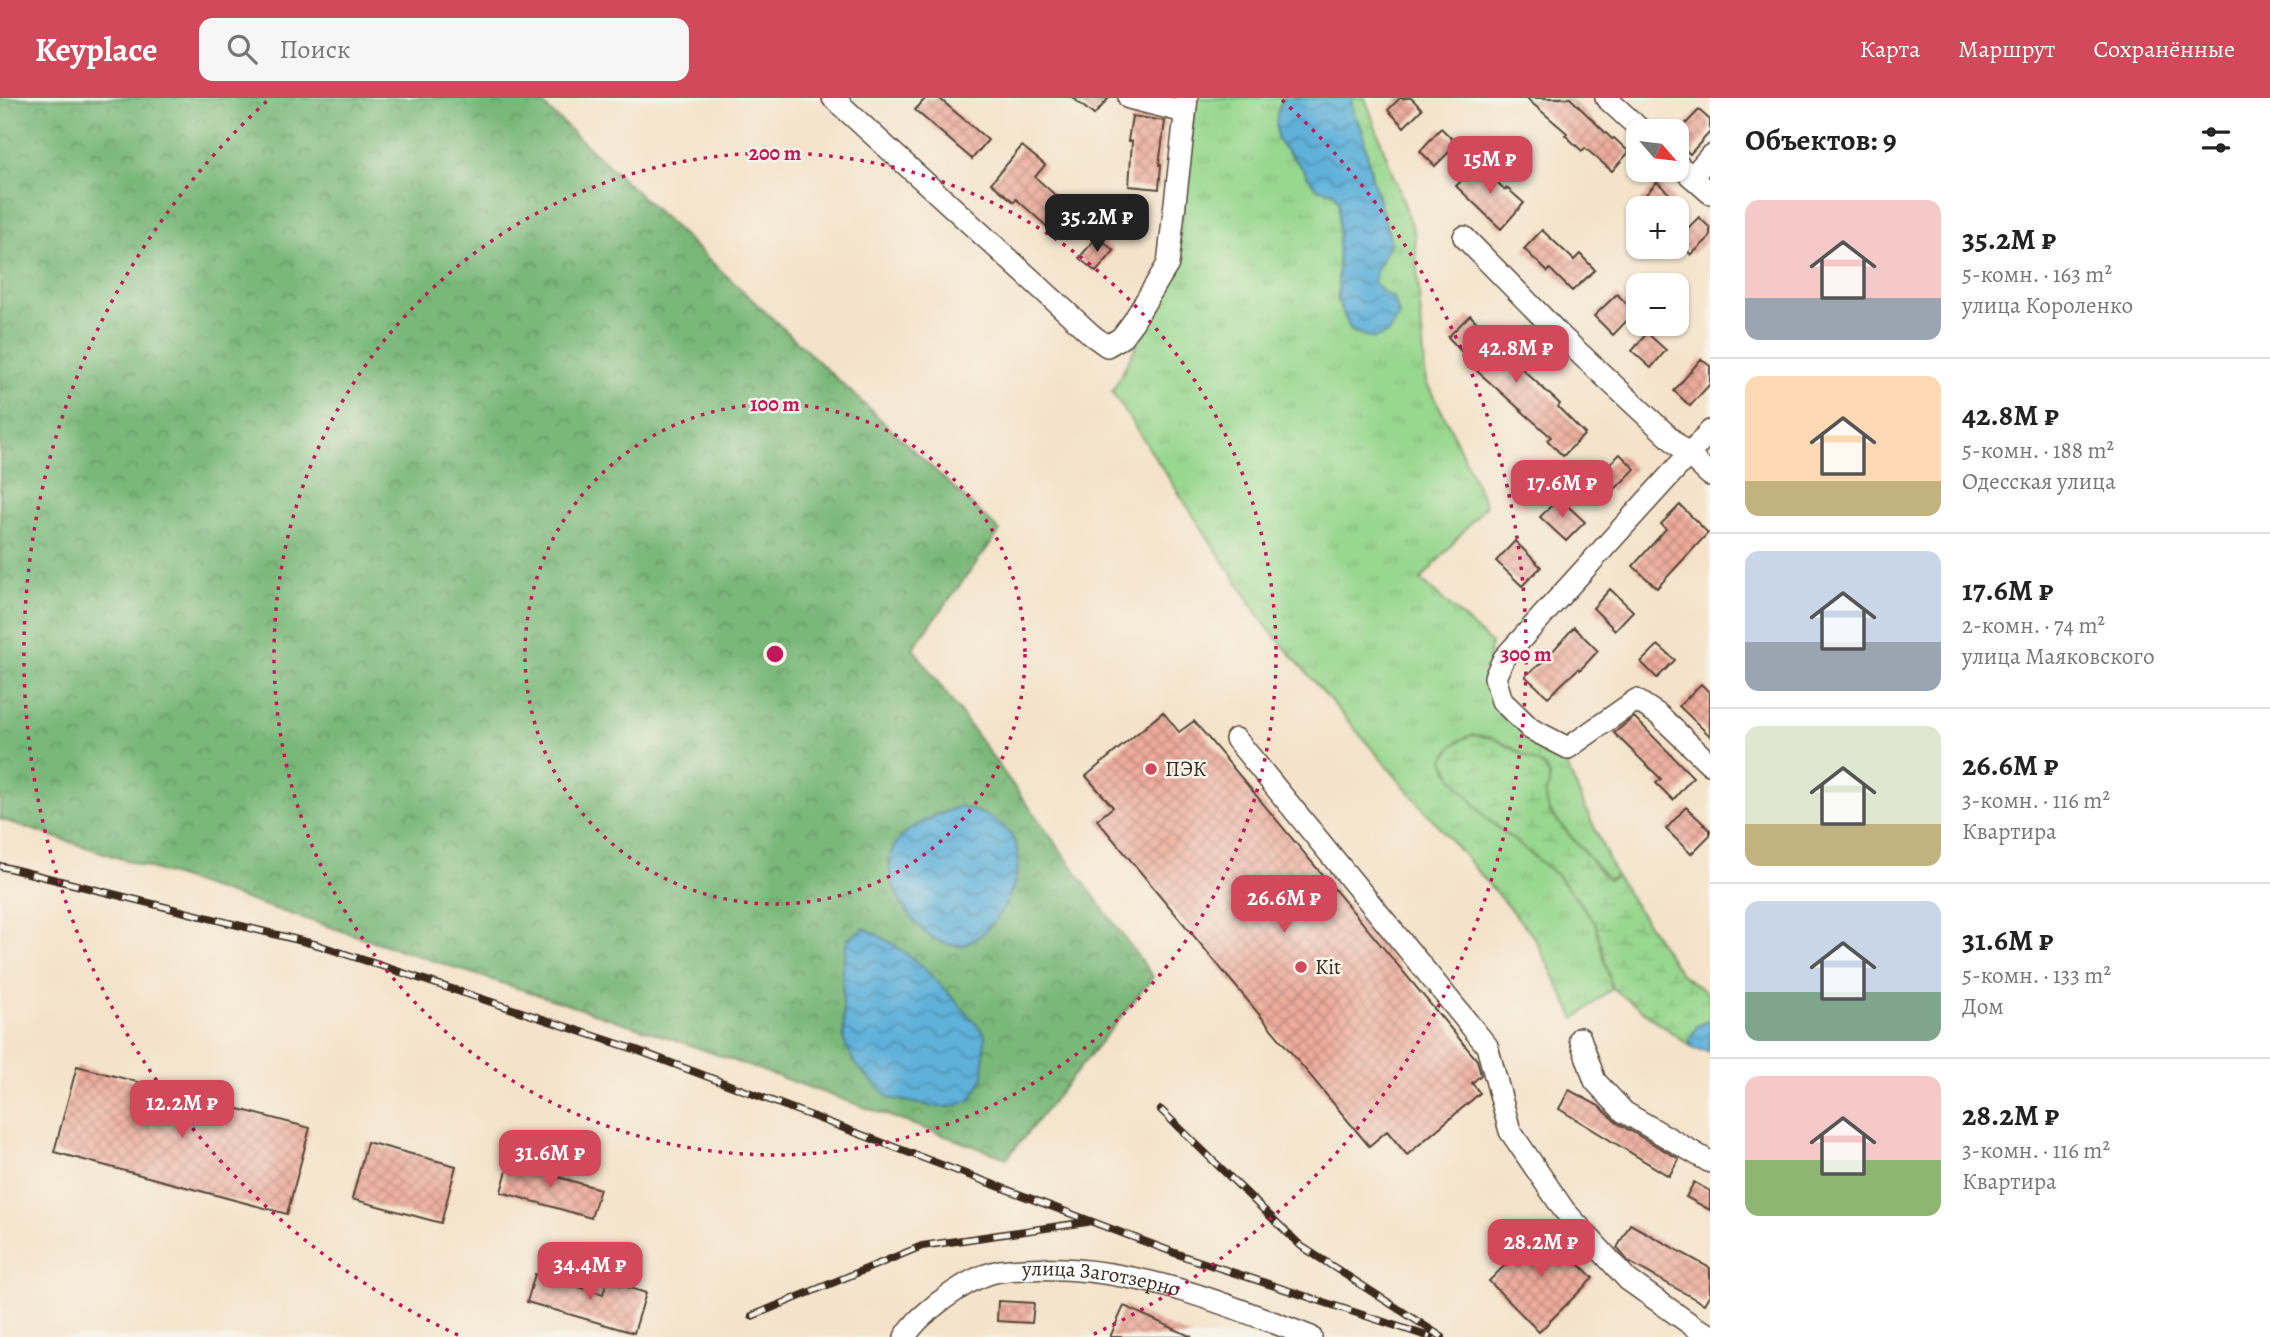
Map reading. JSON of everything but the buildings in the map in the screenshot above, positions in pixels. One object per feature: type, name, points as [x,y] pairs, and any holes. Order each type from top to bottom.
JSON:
[{"type":"street","points":[[833,98],[1107,346],[1121,338],[1133,322],[1168,264],[1186,105],[1129,98]]},
{"type":"street","points":[[1606,98],[1629,119]]},
{"type":"street","points":[[1689,167],[1710,156]]},
{"type":"street","points":[[1689,174],[1710,193]]},
{"type":"street","points":[[1464,237],[1561,336],[1710,475]]},
{"type":"street","points":[[1710,431],[1504,658],[1495,677],[1502,701],[1531,729],[1568,748],[1636,700],[1659,715],[1710,764]]},
{"type":"street","points":[[1236,739],[1487,1046],[1510,1131],[1564,1210],[1628,1280],[1710,1335]]},
{"type":"street","points":[[1580,1038],[1595,1082],[1623,1112],[1710,1162]]},
{"type":"street","name":"улица Заготзерно","points":[[905,1337],[915,1321],[961,1286],[998,1271],[1041,1268],[1093,1271],[1151,1281],[1199,1294],[1311,1337]]},
{"type":"green space","points":[[0,98],[536,98],[1000,531],[913,648],[1153,977],[1007,1158],[676,1040],[0,819]]},
{"type":"green space","points":[[1196,98],[1365,98],[1414,231],[1426,382],[1486,505],[1421,580],[1491,643],[1489,681],[1497,708],[1563,758],[1616,876],[1608,880],[1549,811],[1545,798],[1549,785],[1545,767],[1490,738],[1467,737],[1456,743],[1447,769],[1485,817],[1558,876],[1595,922],[1612,988],[1575,1019],[1535,938],[1267,627],[1112,392],[1176,270]]},
{"type":"green space","points":[[1473,735],[1493,738],[1545,767],[1549,776],[1545,793],[1549,811],[1608,880],[1616,876],[1680,973],[1710,995],[1710,1021],[1697,1026],[1689,1040],[1694,1049],[1612,988],[1595,922],[1558,876],[1485,817],[1452,777],[1444,760],[1446,755],[1456,744]]},
{"type":"water","points":[[1285,98],[1352,98],[1352,110],[1362,129],[1372,177],[1391,242],[1376,270],[1374,281],[1381,291],[1394,298],[1399,316],[1388,333],[1374,339],[1351,331],[1338,302],[1339,203],[1334,192],[1316,188],[1277,140],[1277,112]]},
{"type":"water","points":[[960,806],[989,817],[1005,828],[1013,840],[1018,867],[1010,896],[994,921],[980,936],[962,946],[943,943],[930,936],[910,916],[895,889],[890,861],[893,849],[905,833],[922,822]]},
{"type":"water","points":[[864,928],[899,948],[930,974],[985,1034],[983,1078],[971,1100],[953,1107],[935,1107],[889,1098],[855,1064],[844,1041],[842,970],[847,940]]},
{"type":"water","points":[[1710,1021],[1710,1051],[1694,1049],[1689,1040],[1697,1026]]},
{"type":"railway","points":[[0,866],[318,945],[634,1049],[1183,1256],[1430,1337]]},
{"type":"railway","points":[[1161,1110],[1301,1246],[1442,1337]]},
{"type":"railway","points":[[752,1316],[922,1246],[1087,1222]]},
{"type":"place","name":"ПЭК","points":[[1151,769]]},
{"type":"place","name":"Kit","points":[[1301,967]]}]
